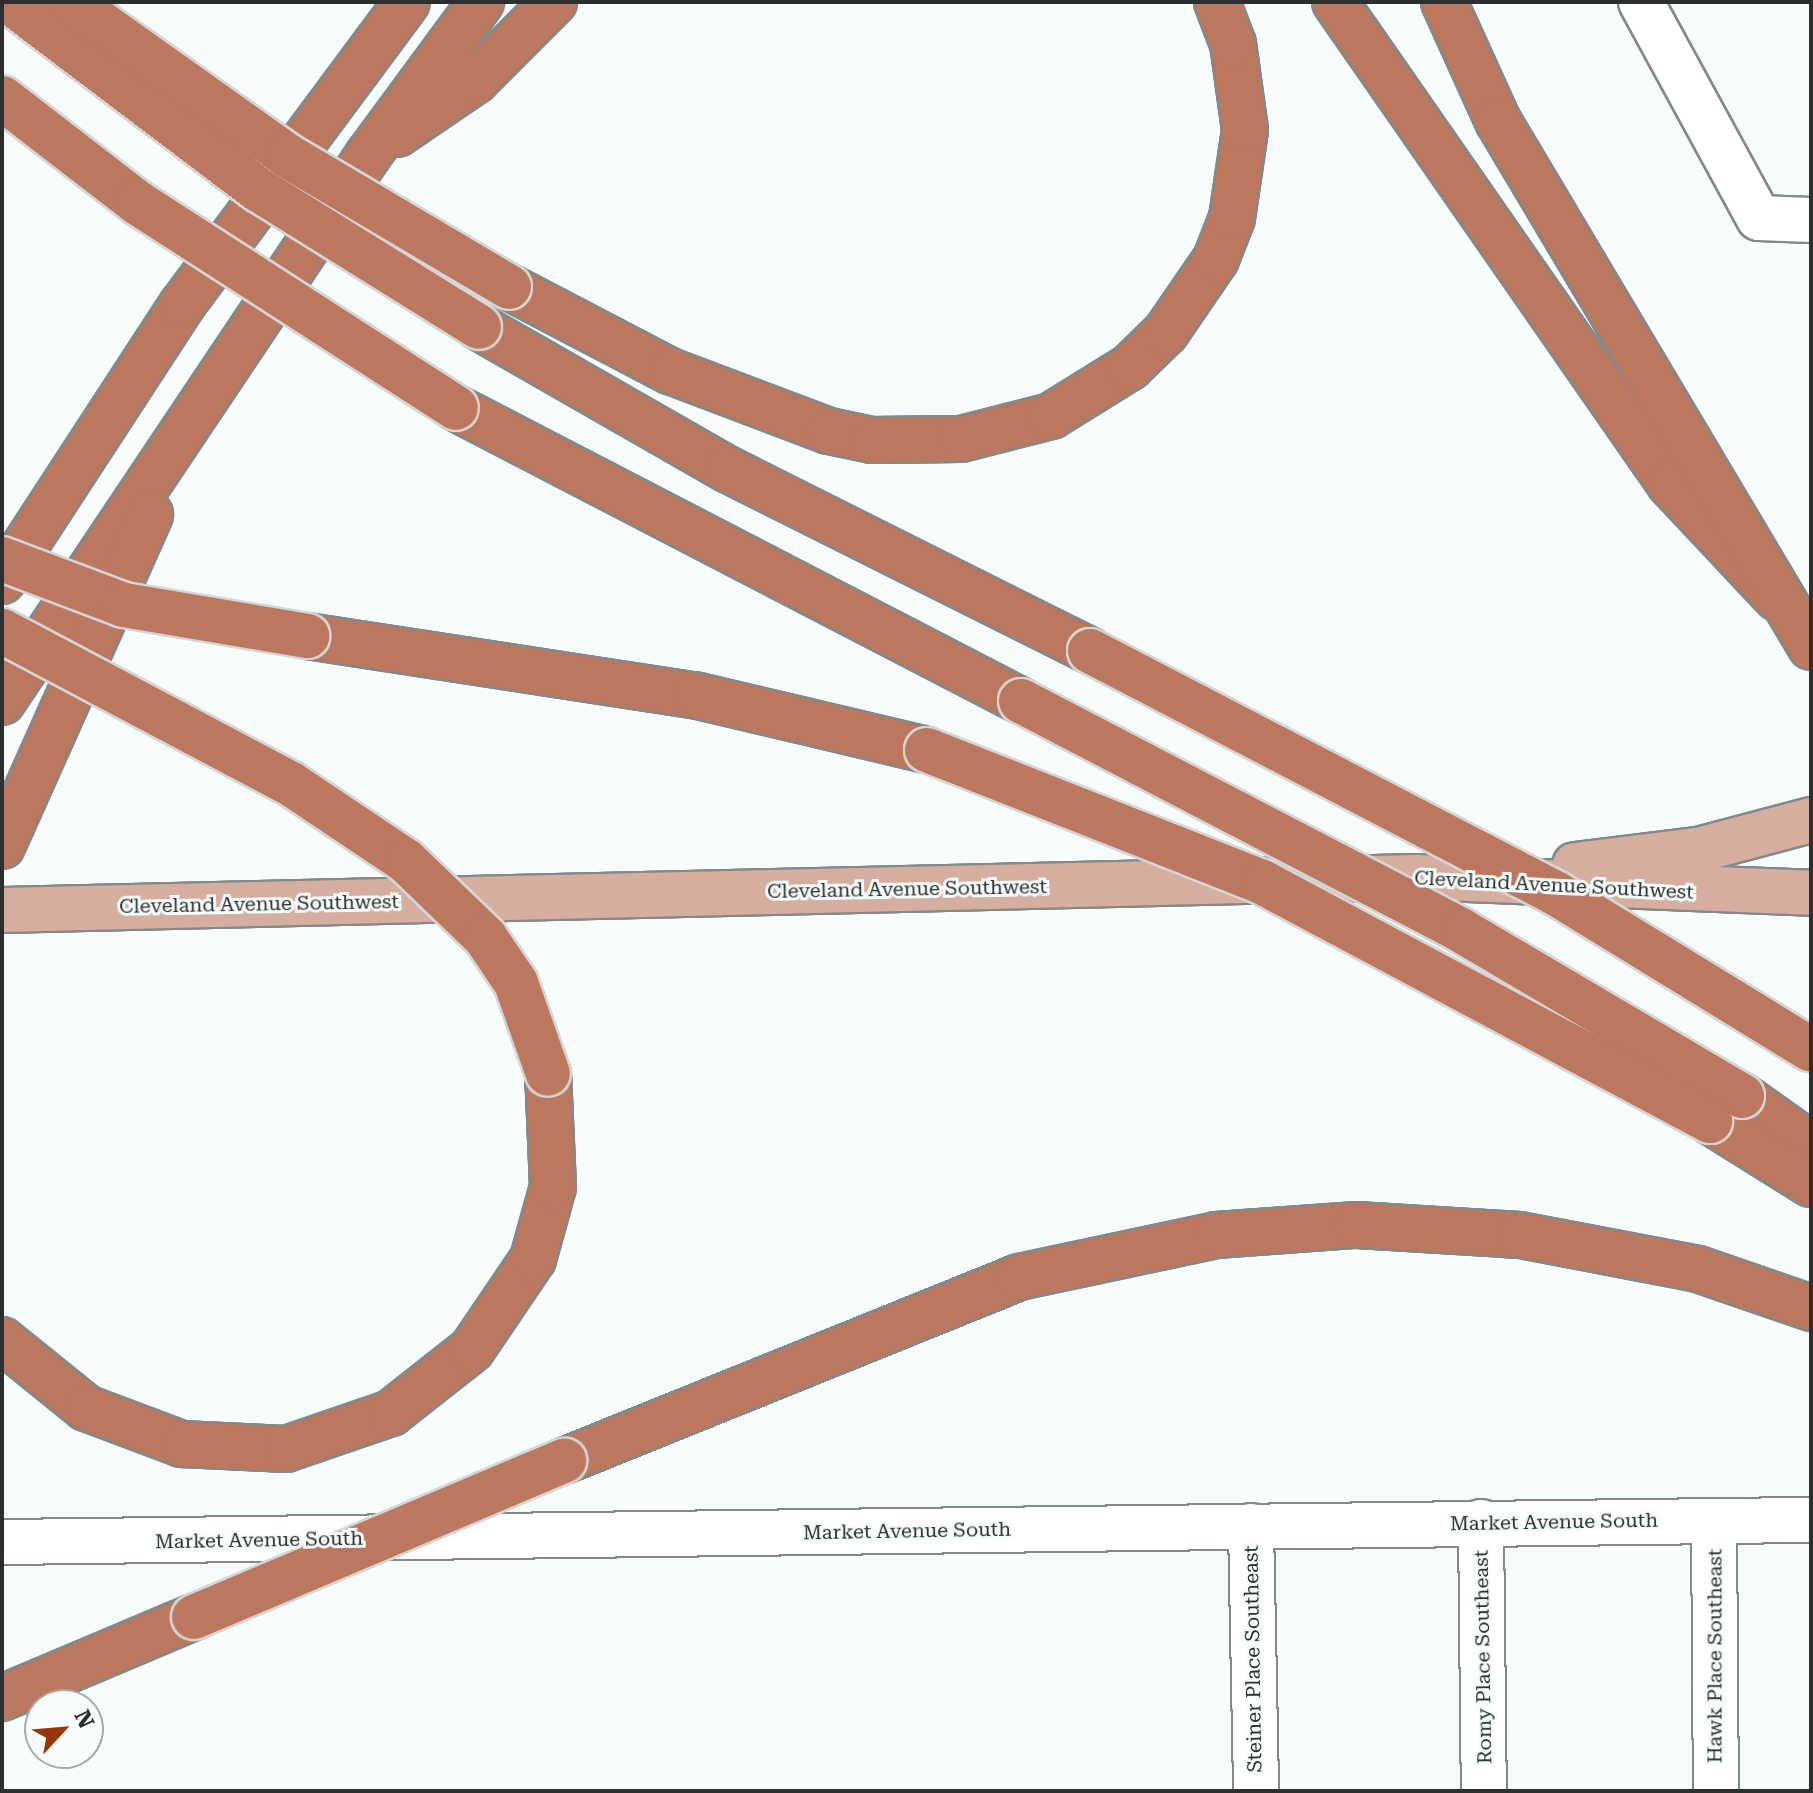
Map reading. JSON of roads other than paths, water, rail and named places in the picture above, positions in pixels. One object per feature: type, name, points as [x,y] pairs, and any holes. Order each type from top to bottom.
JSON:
[{"type":"highway","points":[[10,2],[211,157],[479,327],[727,469],[1090,651],[1557,894],[1810,1050]]},
{"type":"highway","points":[[71,2],[286,155],[509,287],[670,371],[829,431],[872,440],[961,439],[1051,416],[1130,367],[1166,332],[1216,259],[1238,189],[1245,130],[1233,44],[1217,2]]},
{"type":"highway","points":[[2,581],[182,305],[407,2]]},
{"type":"highway","points":[[2,702],[369,154],[481,2]]},
{"type":"highway","points":[[369,154],[475,81],[554,2]]},
{"type":"highway","points":[[1335,2],[1670,484],[1777,598]]},
{"type":"highway","points":[[1444,2],[1498,121],[1723,494],[1777,598],[1811,647]]},
{"type":"highway","points":[[2,98],[138,203],[456,408],[1462,931],[1726,1109],[1811,1184]]},
{"type":"highway","points":[[2,846],[204,397]]},
{"type":"highway","points":[[2,559],[124,605],[694,695],[927,750],[1262,882],[1726,1109],[1811,1145]]},
{"type":"highway","points":[[2,631],[291,784],[406,861],[485,937],[528,1008],[548,1074],[553,1187],[533,1259],[472,1349],[391,1413],[286,1449],[182,1444],[86,1408],[2,1340]]},
{"type":"highway","points":[[2,1698],[564,1461],[1019,1277],[1216,1235],[1357,1225],[1520,1235],[1698,1269],[1811,1308]]},
{"type":"main road","points":[[1416,877],[1698,850],[1811,820]]},
{"type":"main road","name":"Cleveland Avenue Southwest","points":[[2,910],[1416,877],[1811,893]]},
{"type":"street","points":[[1641,2],[1759,218],[1811,220]]},
{"type":"street","name":"Market Avenue South","points":[[2,1542],[1811,1520]]},
{"type":"street","name":"Hawk Place Southeast","points":[[1714,1521],[1716,1791]]},
{"type":"street","name":"Romy Place Southeast","points":[[1481,1522],[1484,1791]]},
{"type":"street","name":"Steiner Place Southeast","points":[[1251,1526],[1256,1791]]}]
